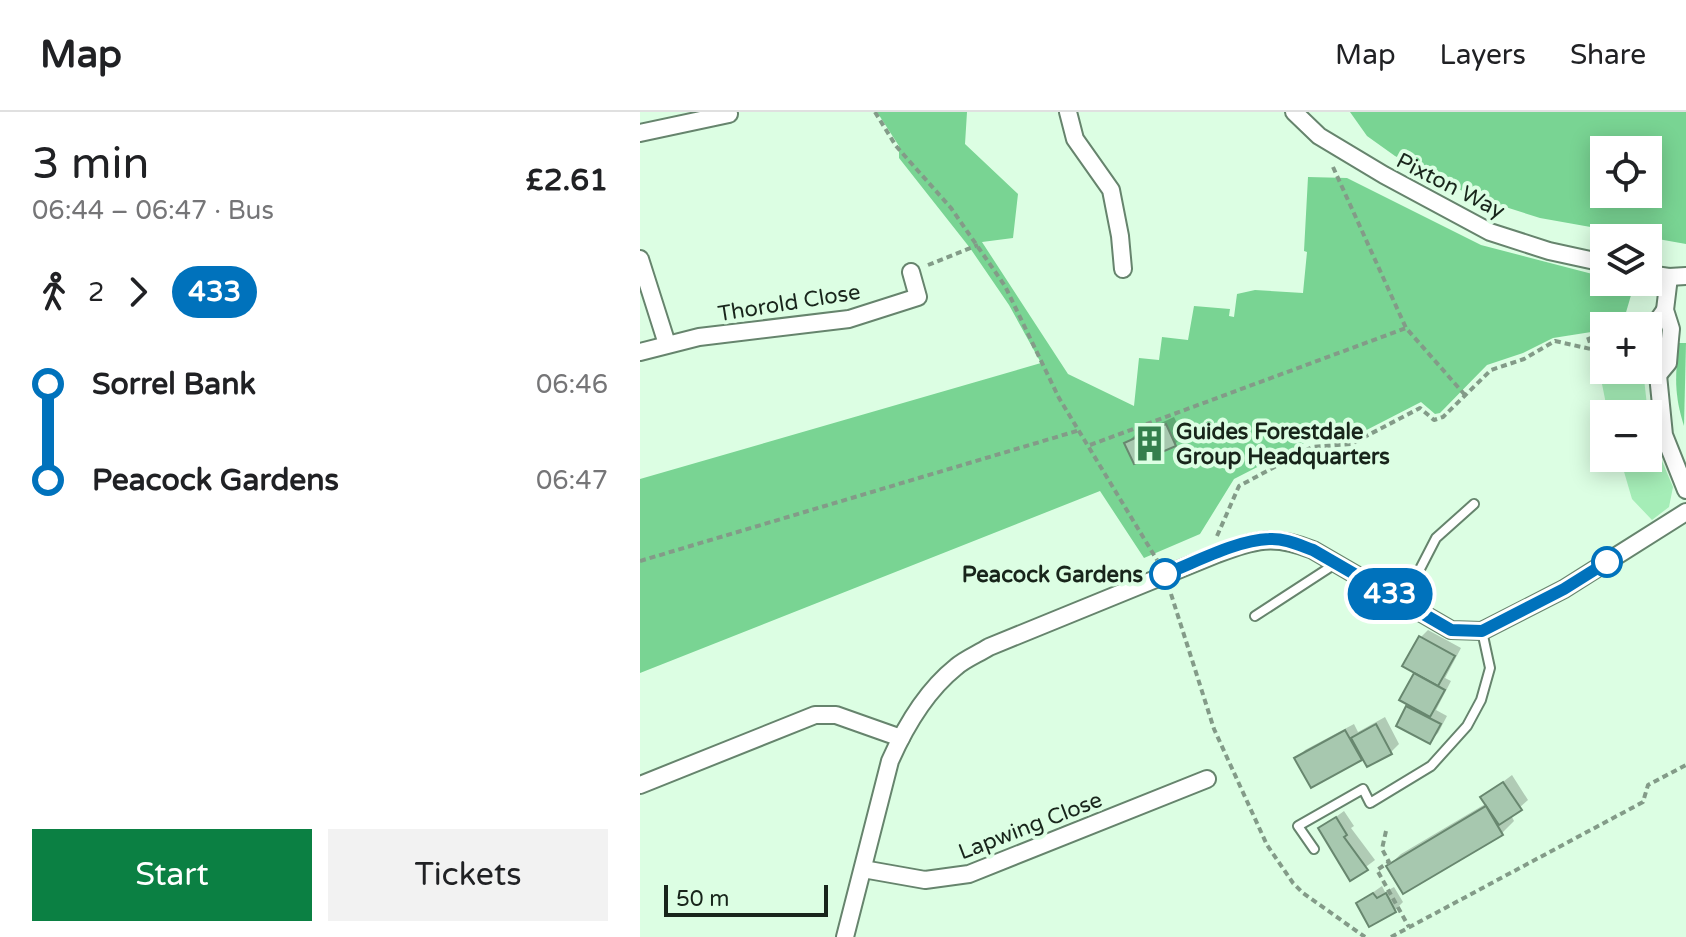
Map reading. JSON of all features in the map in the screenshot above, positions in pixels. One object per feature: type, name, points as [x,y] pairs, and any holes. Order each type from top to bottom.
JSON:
[{"type":"street","points":[[1068,112],[1075,139],[1111,190],[1123,269]]},
{"type":"street","name":"Pixton Way","points":[[1294,112],[1319,136],[1490,232],[1549,251],[1590,260]]},
{"type":"street","points":[[640,133],[729,114]]},
{"type":"street","points":[[640,259],[667,344]]},
{"type":"street","name":"Thorold Close","points":[[640,352],[699,337],[849,319],[918,297],[911,272]]},
{"type":"street","points":[[1662,276],[1686,276]]},
{"type":"street","points":[[1669,277],[1665,310],[1653,327],[1649,361],[1658,375],[1664,435],[1686,490]]},
{"type":"street","points":[[845,937],[890,761],[901,738],[924,701],[956,666],[989,647],[1164,574],[1253,541],[1272,538],[1291,541],[1313,550],[1451,630],[1482,631],[1564,589],[1686,512]]},
{"type":"street","points":[[640,785],[815,715],[836,715],[901,738]]},
{"type":"street","name":"Lapwing Close","points":[[863,869],[925,880],[969,874],[1207,779]]},
{"type":"lane","points":[[1403,602],[1436,538],[1474,504]]},
{"type":"lane","points":[[1255,616],[1335,564]]},
{"type":"lane","points":[[1314,849],[1298,826],[1363,789],[1370,803],[1431,766],[1467,726],[1481,700],[1490,668],[1482,631]]},
{"type":"path","points":[[875,112],[896,146],[951,208],[1005,286],[1059,398],[1164,574],[1214,729],[1267,845],[1303,893],[1365,937]]},
{"type":"path","points":[[1319,136],[1406,328],[1465,395]]},
{"type":"path","points":[[911,272],[978,245]]},
{"type":"path","points":[[1089,446],[1406,328]]},
{"type":"path","points":[[1588,337],[1590,343]]},
{"type":"path","points":[[1217,554],[1217,531],[1239,486],[1312,447],[1351,444],[1420,408],[1434,420],[1443,417],[1491,370],[1524,359],[1555,341],[1590,351]]},
{"type":"path","points":[[640,561],[1080,430]]},
{"type":"path","points":[[1391,937],[1643,802],[1648,785],[1686,765]]},
{"type":"path","points":[[1386,831],[1382,849],[1389,862],[1377,870],[1409,927]]},
{"type":"green space","points":[[877,112],[967,112],[965,144],[1018,194],[1013,238],[982,242],[1068,374],[1134,406],[1139,358],[1159,360],[1162,337],[1188,340],[1194,306],[1230,309],[1229,316],[1234,317],[1237,294],[1255,290],[1303,293],[1308,177],[1347,178],[1481,245],[1590,273],[1590,296],[1631,296],[1626,312],[1590,312],[1590,332],[1553,338],[1523,353],[1487,365],[1440,413],[1435,414],[1421,402],[1351,438],[1312,439],[1234,479],[1200,534],[1144,558],[1100,491],[640,673],[640,479],[1041,363],[1009,305],[970,248],[899,158],[899,146]]},
{"type":"green space","points":[[1350,112],[1686,112],[1686,244],[1662,240],[1662,224],[1590,224],[1590,227],[1540,218],[1474,197],[1395,156],[1367,136]]},
{"type":"green space","points":[[1679,343],[1686,343],[1684,426],[1676,385]]},
{"type":"green space","points":[[1602,384],[1645,384],[1646,400],[1605,400]]},
{"type":"green space","points":[[1662,461],[1673,487],[1669,507],[1652,520],[1632,499],[1624,472],[1662,472]]},
{"type":"building","name":"Guides Forestdale Group Headquarters","points":[[1166,424],[1176,446],[1134,464],[1124,443]]},
{"type":"building","points":[[1419,636],[1455,656],[1438,686],[1402,666]]},
{"type":"building","points":[[1414,673],[1445,690],[1430,717],[1399,700]]},
{"type":"building","points":[[1406,706],[1441,724],[1430,744],[1396,726]]},
{"type":"building","points":[[1376,724],[1392,754],[1367,767],[1351,738]]},
{"type":"building","points":[[1345,730],[1362,760],[1311,788],[1294,758]]},
{"type":"building","points":[[1503,782],[1522,810],[1499,825],[1480,797]]},
{"type":"building","points":[[1486,806],[1503,835],[1403,894],[1386,866]]},
{"type":"building","points":[[1336,817],[1347,835],[1344,837],[1368,870],[1350,881],[1318,828]]},
{"type":"building","points":[[1373,893],[1377,898],[1386,893],[1396,912],[1369,927],[1356,903]]},
{"type":"bus line","name":"433","points":[[1165,574],[1253,541],[1272,538],[1291,541],[1313,550],[1451,630],[1482,631],[1564,589],[1607,562]]},
{"type":"place","name":"Guides Forestdale Group Headquarters","points":[[1150,444]]},
{"type":"place","name":"Peacock Gardens","points":[[1165,574]]}]
